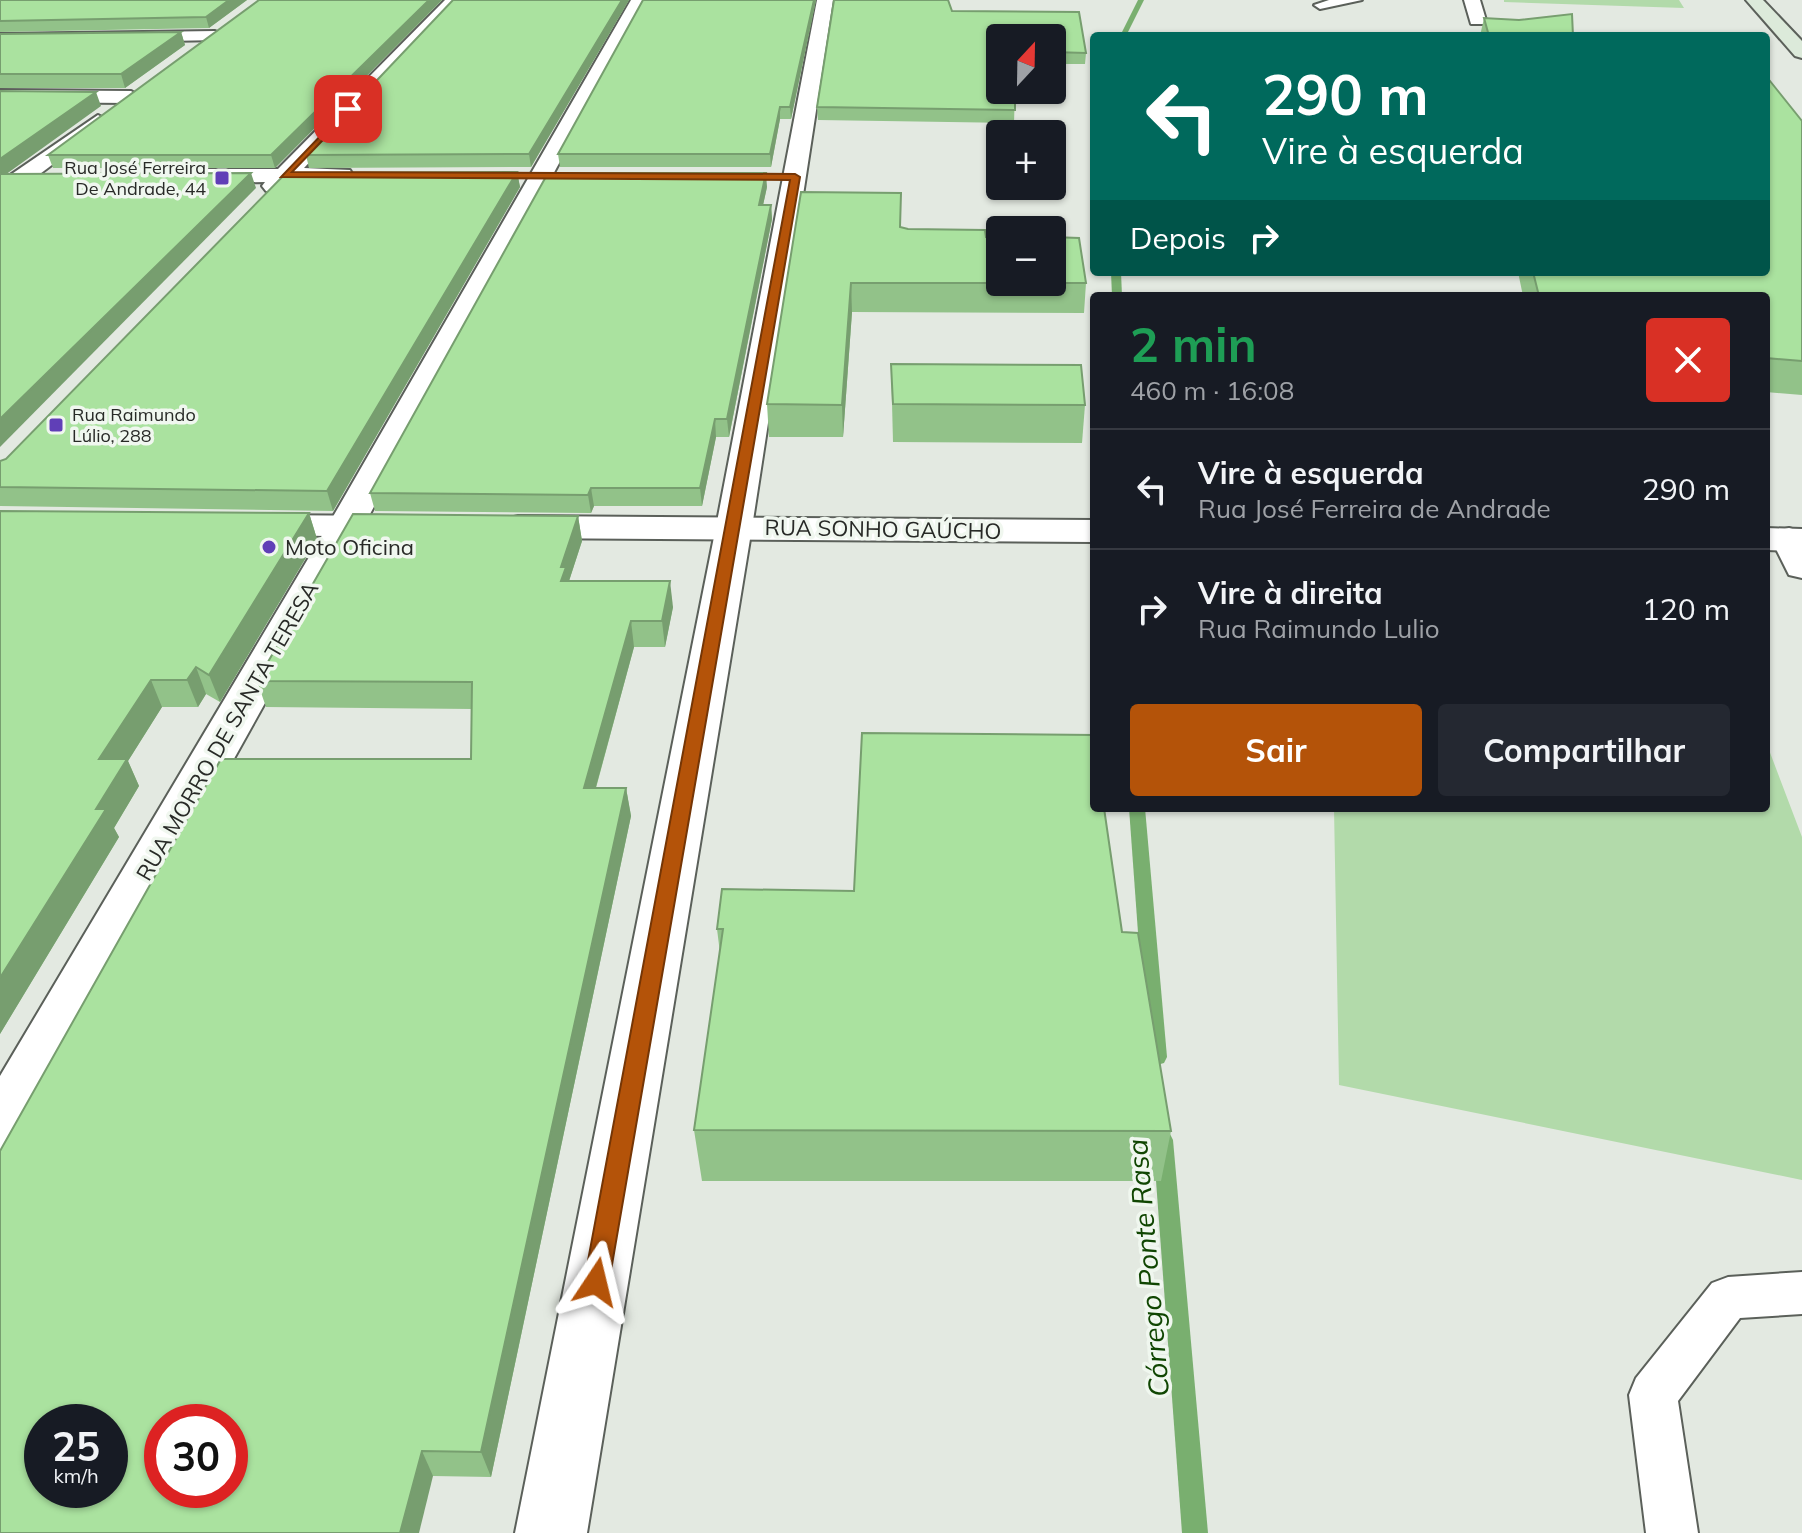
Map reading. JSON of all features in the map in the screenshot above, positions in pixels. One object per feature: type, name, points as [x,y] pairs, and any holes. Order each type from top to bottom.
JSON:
[{"type":"main road","points":[[1754,0],[1802,52]]},
{"type":"street","points":[[251,209],[454,0]]},
{"type":"street","name":"RUA MORRO DE SANTA TERESA","points":[[0,1126],[345,527],[639,0]]},
{"type":"street","points":[[551,1533],[734,527],[787,177],[825,0]]},
{"type":"street","points":[[1472,0],[1477,20]]},
{"type":"street","points":[[0,39],[221,32],[190,54]]},
{"type":"street","points":[[0,96],[137,92],[0,193]]},
{"type":"street","points":[[160,176],[359,175]]},
{"type":"street","points":[[21,178],[67,177]]},
{"type":"street","points":[[219,525],[438,527]]},
{"type":"street","name":"RUA SONHO GAÚCHO","points":[[485,527],[1090,531]]},
{"type":"lane","points":[[1320,5],[1356,0]]},
{"type":"lane","points":[[1672,1533],[1653,1395],[1728,1298],[1802,1293]]},
{"type":"green space","points":[[1679,0],[1684,8],[1504,2]]},
{"type":"green space","points":[[1770,753],[1802,837],[1802,1180],[1339,1085],[1334,812],[1770,812]]},
{"type":"building","points":[[0,0],[229,0],[206,17],[0,21]]},
{"type":"building","points":[[259,0],[429,0],[271,155],[48,155]]},
{"type":"building","points":[[453,0],[622,0],[529,154],[306,155]]},
{"type":"building","points":[[643,0],[814,0],[790,107],[780,107],[770,154],[558,154]]},
{"type":"building","points":[[834,0],[948,0],[952,11],[1079,12],[1086,53],[1066,52],[1066,24],[986,24],[986,104],[1015,104],[1015,110],[817,107]]},
{"type":"building","points":[[1572,14],[1573,32],[1488,32],[1484,18],[1519,20]]},
{"type":"building","points":[[181,32],[121,74],[0,74],[0,34]]},
{"type":"building","points":[[1770,81],[1802,121],[1802,361],[1770,358],[1770,292],[1538,292],[1534,276],[1770,276]]},
{"type":"building","points":[[0,91],[96,92],[0,159]]},
{"type":"building","points":[[517,172],[327,491],[0,487],[0,461],[6,459],[286,173]]},
{"type":"building","points":[[251,173],[0,419],[1,174]]},
{"type":"building","points":[[548,173],[766,173],[759,205],[771,205],[727,419],[715,419],[700,488],[591,488],[588,495],[370,493]]},
{"type":"building","points":[[801,192],[901,193],[900,227],[985,230],[986,283],[851,283],[842,405],[767,404]]},
{"type":"building","points":[[1066,238],[1079,238],[1086,283],[1066,283]]},
{"type":"building","points":[[891,364],[1081,365],[1085,405],[893,404]]},
{"type":"building","points":[[0,511],[309,513],[209,675],[196,667],[187,680],[151,680],[99,759],[127,759],[96,809],[106,809],[0,978]]},
{"type":"building","points":[[353,514],[578,516],[561,567],[566,567],[561,581],[670,581],[662,621],[631,621],[584,788],[626,788],[481,1452],[422,1451],[400,1533],[0,1533],[0,1151],[221,759],[471,759],[472,682],[257,681]]},
{"type":"building","points":[[862,733],[1090,735],[1090,812],[1105,812],[1122,932],[1138,933],[1171,1131],[694,1130],[723,929],[717,929],[722,889],[854,891]]},
{"type":"waterway","name":"Córrego Ponte Rasa","points":[[1125,32],[1141,0]]},
{"type":"waterway","name":"Córrego Ponte Rasa","points":[[1116,276],[1117,292]]},
{"type":"waterway","name":"Córrego Ponte Rasa","points":[[1137,812],[1157,1057]]},
{"type":"waterway","name":"Córrego Ponte Rasa","points":[[1163,1140],[1195,1533]]},
{"type":"place","name":"Rua José Ferreira De Andrade, 44","points":[[222,178]]},
{"type":"place","name":"Rua Raimundo Lúlio, 288","points":[[56,425]]},
{"type":"place","name":"Moto Oficina","points":[[269,547]]},
{"type":"route","points":[[348,109],[284,175],[795,177],[596,1282]]}]
